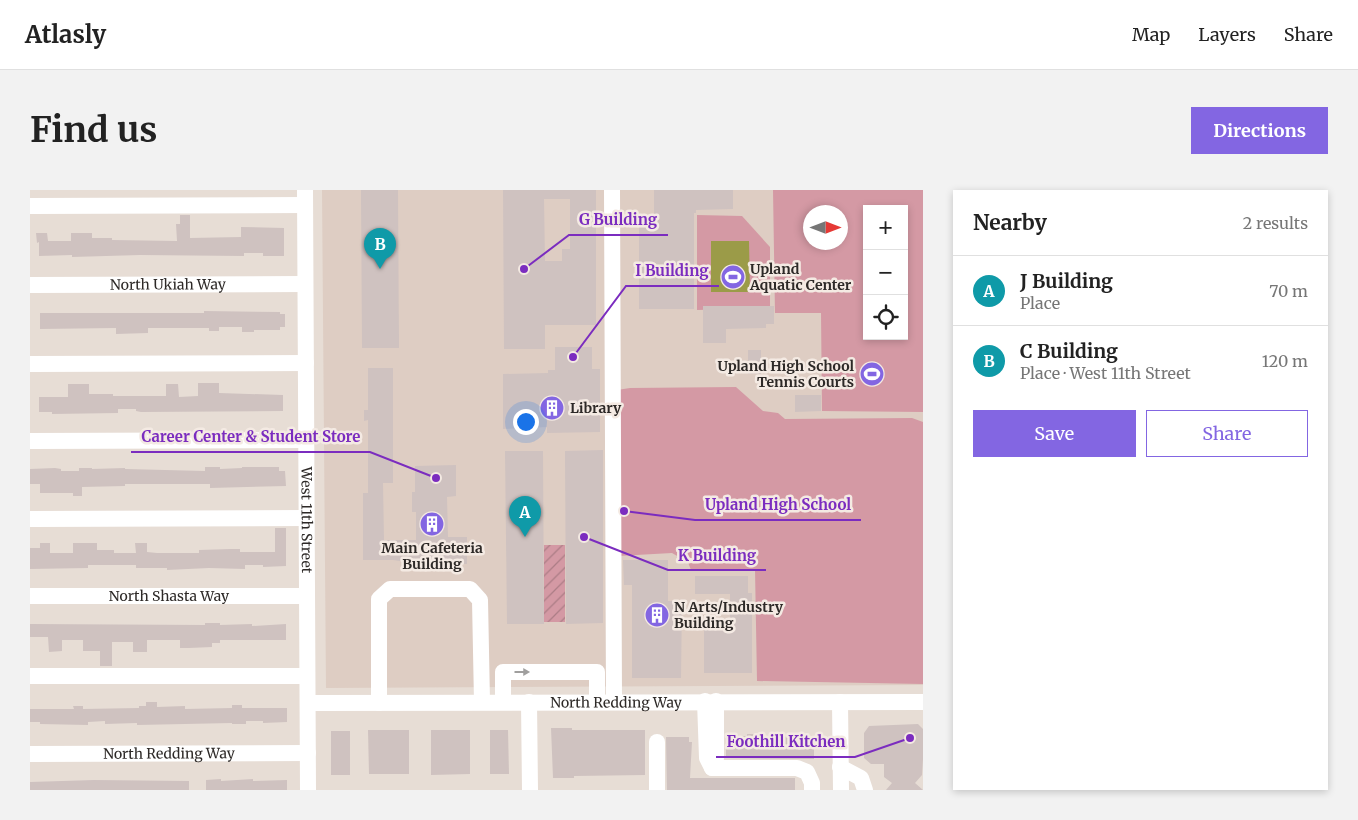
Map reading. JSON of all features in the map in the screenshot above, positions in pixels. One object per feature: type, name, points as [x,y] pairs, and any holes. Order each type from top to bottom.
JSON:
[{"type":"street","points":[[612,190],[614,701]]},
{"type":"street","points":[[30,206],[305,198]]},
{"type":"street","name":"West 11th Street","points":[[305,198],[308,790]]},
{"type":"street","name":"North Ukiah Way","points":[[30,285],[306,284]]},
{"type":"street","points":[[30,364],[306,363]]},
{"type":"street","points":[[30,441],[306,440]]},
{"type":"street","points":[[30,519],[306,518]]},
{"type":"street","points":[[380,703],[379,599],[390,589],[470,589],[480,600],[482,702]]},
{"type":"street","name":"North Shasta Way","points":[[30,596],[307,596]]},
{"type":"street","points":[[503,702],[503,672],[597,672],[597,702]]},
{"type":"street","points":[[30,676],[307,676]]},
{"type":"street","name":"North Redding Way","points":[[308,703],[614,701],[923,702]]},
{"type":"street","points":[[711,701],[707,758],[712,768],[797,768],[807,772],[812,783],[812,790]]},
{"type":"street","points":[[529,702],[530,790]]},
{"type":"street","points":[[840,702],[841,790]]},
{"type":"street","points":[[657,742],[657,790]]},
{"type":"street","name":"North Redding Way","points":[[30,754],[308,753]]},
{"type":"street","points":[[840,767],[861,778],[865,790]]},
{"type":"shaded area","points":[[322,190],[923,190],[923,685],[326,688]]},
{"type":"shaded area","points":[[773,190],[923,190],[923,412],[822,411],[821,313],[775,313]]},
{"type":"shaded area","name":"Upland Aquatic Center","points":[[697,215],[742,216],[770,247],[770,308],[697,310]]},
{"type":"shaded area","points":[[711,241],[749,241],[750,292],[711,292]]},
{"type":"shaded area","points":[[736,387],[763,411],[778,413],[785,419],[912,418],[923,422],[923,684],[757,681],[755,569],[691,570],[686,557],[679,557],[672,553],[618,556],[617,390],[630,388]]},
{"type":"shaded area","points":[[544,545],[565,545],[565,622],[544,622]]},
{"type":"building","points":[[361,190],[398,190],[399,348],[362,348]]},
{"type":"building","points":[[503,190],[596,190],[596,325],[545,325],[545,349],[504,349]],"holes":[[[544,199],[570,199],[570,249],[562,249],[562,261],[545,261]]]},
{"type":"building","points":[[654,190],[733,190],[733,209],[696,210],[696,213],[694,213],[694,309],[639,309],[639,224],[654,224]]},
{"type":"building","points":[[180,215],[190,215],[190,238],[241,237],[241,227],[284,228],[284,256],[263,256],[263,253],[244,253],[244,256],[39,256],[39,242],[37,243],[36,233],[47,233],[48,241],[71,241],[71,233],[92,233],[92,238],[112,238],[112,240],[177,241],[176,224],[180,224]]},
{"type":"building","points":[[703,306],[774,306],[774,324],[766,324],[766,328],[726,329],[726,343],[703,343]]},
{"type":"building","points":[[204,311],[280,312],[280,314],[285,314],[285,327],[280,327],[280,330],[254,330],[254,332],[242,332],[242,327],[219,327],[219,331],[209,331],[209,328],[148,328],[148,333],[116,334],[116,328],[40,329],[40,313],[204,313]]},
{"type":"building","name":"Library","points":[[555,347],[592,347],[592,369],[600,369],[600,432],[547,433],[547,427],[503,429],[503,374],[548,373],[548,370],[555,370]]},
{"type":"building","points":[[748,350],[761,350],[761,374],[748,374]]},
{"type":"building","points":[[368,368],[393,368],[393,483],[383,483],[384,540],[416,540],[416,512],[412,512],[412,492],[415,492],[415,466],[456,465],[456,496],[447,497],[448,537],[467,537],[467,564],[453,564],[453,571],[438,571],[438,568],[406,568],[406,562],[393,560],[363,560],[363,493],[368,493],[368,420],[364,421],[364,410],[368,410]]},
{"type":"building","points":[[198,383],[219,383],[219,393],[283,395],[283,411],[141,412],[136,411],[136,409],[118,409],[118,413],[52,414],[52,412],[39,412],[39,397],[68,397],[68,384],[89,384],[89,394],[166,396],[166,384],[178,384],[179,397],[198,396]]},
{"type":"building","points":[[795,395],[821,395],[821,411],[795,412]]},
{"type":"building","points":[[603,450],[603,623],[566,624],[565,451]]},
{"type":"building","points":[[505,451],[543,451],[544,624],[507,624]]},
{"type":"building","points":[[205,467],[220,467],[220,469],[279,467],[279,471],[285,471],[286,486],[210,488],[210,484],[125,484],[125,486],[82,487],[82,496],[73,496],[73,493],[40,493],[40,484],[30,484],[30,469],[55,468],[61,469],[61,471],[79,471],[79,468],[125,468],[205,471]]},
{"type":"building","points":[[275,528],[286,528],[286,566],[263,567],[263,565],[245,565],[245,569],[167,570],[167,568],[136,568],[136,565],[88,565],[88,568],[30,569],[30,548],[40,548],[40,543],[50,543],[50,553],[73,553],[73,543],[97,543],[97,550],[114,550],[114,553],[136,553],[135,543],[147,543],[147,552],[157,553],[199,553],[199,550],[231,549],[240,549],[240,552],[275,552]]},
{"type":"building","points":[[623,560],[668,560],[668,601],[682,601],[681,678],[632,678],[632,585],[624,585]]},
{"type":"building","points":[[695,576],[748,576],[748,593],[752,593],[752,673],[704,673],[704,630],[730,630],[730,594],[695,594]]},
{"type":"building","points":[[205,623],[220,623],[220,625],[252,624],[252,626],[286,624],[286,640],[220,640],[220,643],[212,643],[212,647],[180,648],[180,640],[147,640],[147,652],[133,652],[133,642],[112,642],[112,666],[100,666],[100,651],[83,651],[83,640],[62,640],[62,651],[49,652],[48,637],[30,637],[30,624],[205,625]]},
{"type":"building","points":[[146,702],[157,702],[157,707],[185,706],[185,709],[232,708],[232,705],[242,705],[242,708],[287,708],[287,722],[263,723],[263,721],[246,721],[246,724],[137,725],[137,723],[105,724],[105,721],[88,722],[88,725],[30,722],[30,709],[74,709],[73,706],[83,706],[83,709],[139,708],[139,706],[146,706]]},
{"type":"building","points":[[918,724],[923,729],[923,759],[922,775],[915,783],[923,790],[886,790],[892,783],[884,777],[884,764],[871,764],[864,758],[864,733],[869,726]]},
{"type":"building","points":[[551,728],[572,728],[572,730],[645,730],[645,775],[553,778]]},
{"type":"building","points":[[368,730],[409,730],[409,774],[369,774]]},
{"type":"building","points":[[431,730],[470,730],[470,774],[431,775]]},
{"type":"building","points":[[490,730],[508,730],[509,774],[490,774]]},
{"type":"building","points":[[331,731],[350,731],[350,775],[331,775]]},
{"type":"building","points":[[747,734],[794,737],[794,734],[809,734],[809,737],[814,737],[814,759],[729,758],[729,756],[726,756],[726,741],[729,741],[729,736],[747,736]]},
{"type":"building","points":[[666,737],[689,737],[689,742],[692,742],[690,778],[795,778],[795,790],[667,790]]},
{"type":"building","points":[[221,779],[221,781],[253,779],[253,781],[287,780],[287,790],[206,790],[206,780]]},
{"type":"building","points":[[94,780],[189,781],[189,790],[30,790],[30,782]]},
{"type":"place","name":"C Building","points":[[380,269]]},
{"type":"place","name":"G Building","points":[[524,269]]},
{"type":"place","name":"Upland Aquatic Center","points":[[733,277]]},
{"type":"place","name":"I Building","points":[[573,357]]},
{"type":"place","name":"Upland High School Tennis Courts","points":[[872,374]]},
{"type":"place","name":"Library","points":[[552,408]]},
{"type":"place","name":"Career Center & Student Store","points":[[436,478]]},
{"type":"place","name":"Upland High School","points":[[624,511]]},
{"type":"place","name":"Main Cafeteria Building","points":[[432,524]]},
{"type":"place","name":"J Building","points":[[525,537]]},
{"type":"place","name":"K Building","points":[[584,537]]},
{"type":"place","name":"N Arts/Industry Building","points":[[657,615]]},
{"type":"place","name":"Foothill Kitchen","points":[[910,738]]}]
